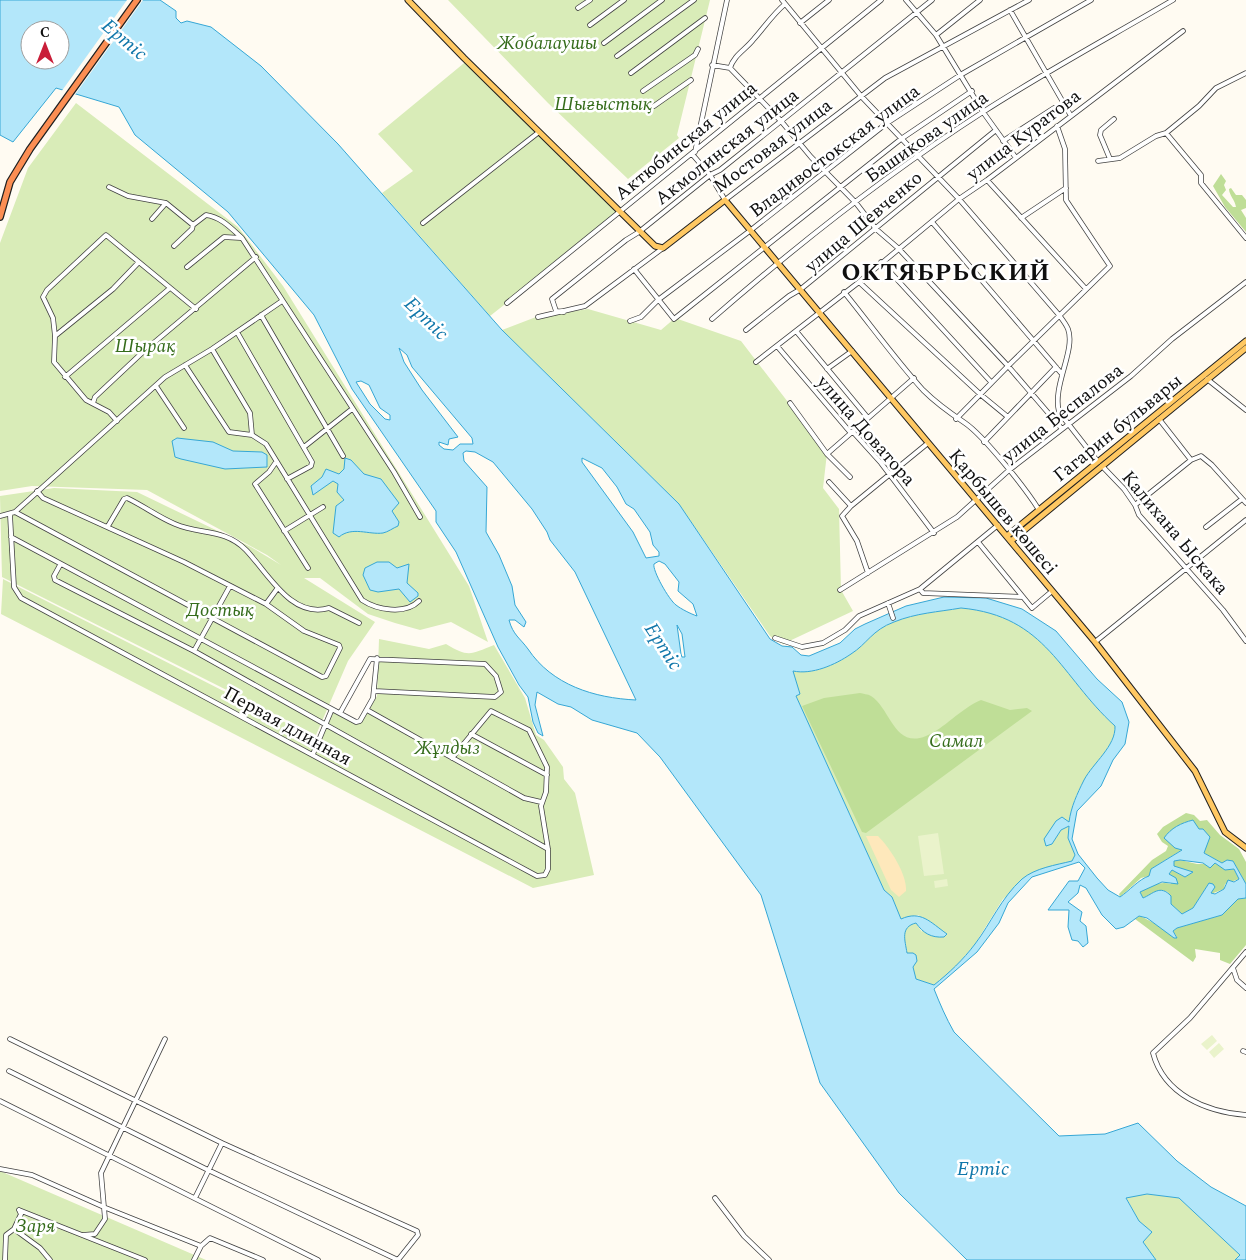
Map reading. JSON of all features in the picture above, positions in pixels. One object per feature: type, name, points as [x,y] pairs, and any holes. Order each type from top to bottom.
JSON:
[{"type":"highway","points":[[0,216],[10,182],[30,149],[137,0]]},
{"type":"main road","points":[[408,0],[639,232],[655,246],[663,248]]},
{"type":"main road","name":"Қарбышев көшесі","points":[[725,200],[766,246],[1009,538],[1051,592],[1095,642],[1194,772],[1225,832],[1246,848]]},
{"type":"main road","name":"Мостовая улица","points":[[663,248],[725,200]]},
{"type":"main road","name":"Гагарин бульвары","points":[[1009,538],[1038,510],[1160,419],[1246,342]]},
{"type":"main road","name":"Гагарин бульвары","points":[[1009,538],[1206,378],[1246,348]]},
{"type":"street","points":[[578,8],[590,0]]},
{"type":"street","points":[[590,25],[624,0]]},
{"type":"street","points":[[604,42],[662,0]]},
{"type":"street","points":[[617,56],[694,0]]},
{"type":"street","points":[[725,200],[694,153],[727,0]]},
{"type":"street","points":[[800,22],[828,0]]},
{"type":"street","name":"Актюбинская улица","points":[[507,303],[618,211],[694,153],[881,0]]},
{"type":"street","points":[[906,0],[944,46],[984,112],[1016,158]]},
{"type":"street","name":"Акмолинская улица","points":[[564,312],[556,311],[552,299],[710,175],[720,170],[932,0]]},
{"type":"street","points":[[936,35],[980,0]]},
{"type":"street","name":"Мостовая улица","points":[[725,200],[885,78],[1029,0]]},
{"type":"street","name":"Владивостокская улица","points":[[630,321],[641,317],[658,300],[751,230],[886,123],[962,74],[1091,0]]},
{"type":"street","name":"Башикова улица","points":[[712,319],[779,263],[918,156],[984,112],[1173,0]]},
{"type":"street","points":[[730,68],[733,59],[754,40],[771,15],[783,2]]},
{"type":"street","name":"Калихана Ыскака","points":[[783,2],[862,96],[938,176],[1059,315],[1068,328],[1069,342],[1062,373],[1058,406],[1068,424],[1135,505],[1139,515],[1186,568],[1246,641]]},
{"type":"street","points":[[1010,10],[1048,73],[1071,116]]},
{"type":"street","points":[[631,73],[705,18]]},
{"type":"street","name":"улица Куратова","points":[[756,362],[859,282],[898,248],[959,200],[1183,31]]},
{"type":"street","points":[[643,91],[695,55],[698,49]]},
{"type":"street","points":[[712,65],[730,68],[781,121],[856,203],[876,229],[898,248],[1008,366],[1062,429]]},
{"type":"street","points":[[1098,161],[1120,158],[1156,136],[1166,133],[1199,106],[1216,88],[1246,73]]},
{"type":"street","points":[[654,106],[691,80]]},
{"type":"street","points":[[634,269],[674,319],[901,139],[972,91]]},
{"type":"street","points":[[1003,141],[1054,108]]},
{"type":"street","points":[[1110,159],[1100,136],[1101,130],[1114,119]]},
{"type":"street","points":[[956,419],[1033,340],[1110,266],[1066,200],[1065,149],[1057,126]]},
{"type":"street","name":"улица Шевченко","points":[[746,330],[788,296],[801,290],[996,130]]},
{"type":"street","points":[[423,223],[539,132]]},
{"type":"street","points":[[1166,133],[1201,175],[1201,183],[1246,238]]},
{"type":"street","points":[[987,180],[1086,289]]},
{"type":"street","points":[[109,187],[123,194],[166,203],[193,225]]},
{"type":"street","points":[[1021,218],[1066,188]]},
{"type":"street","points":[[152,219],[166,203]]},
{"type":"street","points":[[174,246],[192,229],[193,225],[206,215],[226,223],[242,238],[256,257],[420,517]]},
{"type":"street","points":[[932,222],[1062,373]]},
{"type":"street","points":[[117,421],[109,412],[86,400],[54,362],[55,336],[53,318],[43,297],[47,290],[106,235],[196,309]]},
{"type":"street","points":[[188,267],[224,237],[242,238]]},
{"type":"street","name":"Мостовая улица","points":[[538,317],[585,306],[663,248]]},
{"type":"street","points":[[92,403],[144,351],[256,257]]},
{"type":"street","points":[[881,262],[991,382]]},
{"type":"street","points":[[55,336],[113,289],[138,263]]},
{"type":"street","points":[[859,282],[980,394],[1008,417]]},
{"type":"street","name":"улица Беспалова","points":[[840,590],[934,533],[976,500],[1008,470],[1246,282]]},
{"type":"street","points":[[65,377],[170,288]]},
{"type":"street","points":[[844,292],[914,378],[956,419],[965,423],[984,442],[1038,510]]},
{"type":"street","points":[[0,516],[10,515],[15,512],[156,386],[282,301]]},
{"type":"street","points":[[261,315],[343,456]]},
{"type":"street","points":[[796,331],[868,418]]},
{"type":"street","points":[[237,332],[312,464],[287,478]]},
{"type":"street","name":"улица Доватора","points":[[777,346],[890,476],[934,533]]},
{"type":"street","points":[[212,349],[250,413],[252,435]]},
{"type":"street","points":[[827,369],[852,351]]},
{"type":"street","points":[[186,365],[229,432],[252,435],[266,444],[362,600],[377,609],[414,606],[419,601]]},
{"type":"street","points":[[984,442],[1056,368]]},
{"type":"street","points":[[1213,374],[1220,390]]},
{"type":"street","points":[[827,454],[914,378]]},
{"type":"street","points":[[1206,378],[1246,410]]},
{"type":"street","points":[[156,386],[184,428]]},
{"type":"street","points":[[790,403],[827,454],[850,477]]},
{"type":"street","points":[[304,447],[352,409]]},
{"type":"street","points":[[1160,419],[1191,460]]},
{"type":"street","points":[[868,573],[857,542],[842,516],[851,506],[928,443]]},
{"type":"street","points":[[1135,505],[1191,460],[1200,456],[1212,465],[1246,504]]},
{"type":"street","points":[[276,462],[269,472],[255,484],[308,568]]},
{"type":"street","points":[[828,482],[851,506]]},
{"type":"street","points":[[15,512],[322,677],[326,676],[340,648],[339,645],[304,631],[266,604],[230,586],[108,526],[43,498],[37,491]]},
{"type":"street","points":[[108,526],[124,499],[128,498],[176,525],[216,532],[229,537],[245,550],[276,589],[302,606],[318,611],[329,608],[359,623]]},
{"type":"street","points":[[1206,527],[1242,499]]},
{"type":"street","points":[[284,531],[323,507]]},
{"type":"street","points":[[10,515],[11,537],[60,565],[201,638],[356,722],[367,710],[374,691],[376,658]]},
{"type":"street","points":[[1095,642],[1246,520]]},
{"type":"street","points":[[775,638],[802,647],[823,643],[845,630],[859,616],[920,589],[998,525]]},
{"type":"street","name":"Первая длинная","points":[[11,537],[14,587],[18,595],[537,876],[545,875],[548,869],[548,849]]},
{"type":"street","points":[[978,542],[1032,608],[1051,592]]},
{"type":"street","points":[[60,565],[54,576],[55,580],[194,651],[548,849]]},
{"type":"street","points":[[194,651],[230,586]]},
{"type":"street","points":[[266,604],[276,589]]},
{"type":"street","points":[[920,589],[922,593],[1023,597]]},
{"type":"street","points":[[888,603],[893,618]]},
{"type":"street","points":[[340,713],[367,661],[376,658],[485,664],[496,676],[501,692],[495,697],[374,691]]},
{"type":"street","points":[[313,754],[332,709]]},
{"type":"street","points":[[367,710],[524,798],[541,802]]},
{"type":"street","points":[[452,758],[491,711],[529,730],[544,756],[547,775],[546,792],[541,802],[548,849]]},
{"type":"street","points":[[471,734],[547,775]]},
{"type":"street","points":[[1246,952],[1196,1010],[1153,1053],[1157,1070],[1191,1101],[1212,1110],[1246,1116]]},
{"type":"street","points":[[1232,968],[1237,980],[1246,988]]},
{"type":"street","points":[[9,1071],[124,1126],[208,1170],[398,1260],[418,1235],[417,1231],[222,1143],[137,1099],[10,1039]]},
{"type":"street","points":[[83,1235],[95,1234],[105,1219],[106,1208],[101,1173],[165,1039]]},
{"type":"street","points":[[0,1101],[318,1260]]},
{"type":"street","points":[[195,1198],[222,1143]]},
{"type":"street","points":[[0,1169],[32,1175],[106,1208],[201,1246]]},
{"type":"street","points":[[715,1198],[744,1236],[769,1260]]},
{"type":"street","points":[[5,1260],[6,1235],[14,1229],[21,1214],[19,1210],[145,1260]]},
{"type":"street","points":[[14,1229],[40,1248],[50,1260]]},
{"type":"street","points":[[194,1260],[201,1246],[208,1238],[215,1239],[263,1260]]},
{"type":"green space","name":"Жобалаушы","points":[[448,0],[710,0],[677,135],[679,138],[628,179],[548,103]]},
{"type":"green space","points":[[469,59],[619,215],[490,316],[382,193],[413,171],[378,134]]},
{"type":"green space","name":"Шырақ","points":[[76,103],[238,227],[283,286],[469,586],[488,642],[451,622],[420,630],[368,614],[320,578],[304,578],[375,622],[348,661],[316,735],[2,577],[0,496],[54,488],[137,492],[251,547],[281,565],[267,555],[147,490],[32,486],[0,491],[0,243],[28,168]]},
{"type":"green space","points":[[1221,174],[1226,181],[1224,185],[1226,190],[1222,195],[1233,207],[1236,207],[1229,189],[1231,188],[1236,195],[1242,195],[1246,200],[1246,208],[1241,210],[1246,218],[1246,232],[1225,207],[1213,186]]},
{"type":"green space","points":[[588,309],[661,330],[675,318],[741,341],[827,453],[823,488],[839,509],[841,590],[853,611],[783,644],[770,636],[679,504],[502,330],[536,317]]},
{"type":"green space","name":"Жұлдыз","points":[[3,579],[318,739],[332,709],[360,724],[377,696],[379,639],[429,649],[446,644],[465,653],[480,651],[494,645],[525,698],[536,735],[544,740],[563,767],[564,779],[575,793],[594,875],[533,888],[1,614]]},
{"type":"green space","name":"Самал","points":[[961,608],[990,613],[1014,623],[1033,636],[1050,651],[1096,707],[1115,726],[1112,740],[1108,747],[1079,789],[1069,822],[1062,818],[1052,844],[1061,830],[1069,826],[1068,838],[1075,855],[1072,861],[1036,871],[1003,899],[975,944],[952,971],[934,985],[916,979],[913,967],[917,961],[907,953],[904,939],[907,928],[916,923],[922,932],[919,915],[901,919],[892,897],[884,890],[796,696],[793,671],[808,672],[838,662],[857,650],[880,629],[902,619]]},
{"type":"green space","points":[[860,693],[870,695],[878,702],[900,732],[907,737],[915,739],[933,733],[966,708],[981,700],[1010,710],[1027,708],[1032,711],[866,833],[862,832],[802,706],[824,698]]},
{"type":"green space","points":[[1186,813],[1194,815],[1200,821],[1207,820],[1220,835],[1239,849],[1246,862],[1246,884],[1233,861],[1222,863],[1204,853],[1205,847],[1193,820],[1177,826],[1165,838],[1175,848],[1183,849],[1151,869],[1149,876],[1141,878],[1120,897],[1119,894],[1152,860],[1166,851],[1168,846],[1162,842],[1157,834],[1163,827]]},
{"type":"green space","points":[[938,833],[944,874],[924,876],[918,836]]},
{"type":"green space","points":[[1180,860],[1197,864],[1219,864],[1226,870],[1234,869],[1239,879],[1225,884],[1224,889],[1211,894],[1209,883],[1193,908],[1182,914],[1171,904],[1168,892],[1161,890],[1143,898],[1140,892],[1148,888],[1159,884],[1171,884],[1169,874],[1172,870],[1185,877],[1193,872],[1174,867],[1174,861]]},
{"type":"green space","points":[[947,879],[948,886],[935,888],[934,881]]},
{"type":"green space","points":[[1246,898],[1246,945],[1230,964],[1220,960],[1220,953],[1195,949],[1196,957],[1193,962],[1135,919],[1139,916],[1144,918],[1177,937],[1173,931],[1177,928],[1222,915],[1238,899]]},
{"type":"green space","points":[[1212,1035],[1217,1041],[1207,1050],[1201,1044]]},
{"type":"green space","points":[[1219,1043],[1224,1049],[1214,1058],[1209,1052]]},
{"type":"green space","name":"Заря","points":[[0,1171],[206,1260],[0,1260]]},
{"type":"green space","points":[[1147,1194],[1179,1198],[1240,1255],[1235,1260],[1156,1260],[1143,1242],[1152,1232],[1139,1221],[1126,1197]]},
{"type":"sand","points":[[866,836],[878,836],[888,847],[901,869],[906,884],[906,891],[899,897],[891,890]]},
{"type":"water","name":"Ертіс","points":[[0,0],[160,0],[176,11],[176,18],[181,23],[187,21],[211,27],[261,66],[338,144],[502,330],[679,504],[770,639],[782,646],[792,647],[801,655],[809,656],[840,643],[855,629],[906,606],[944,597],[986,598],[1022,609],[1056,631],[1097,679],[1122,702],[1129,722],[1125,744],[1113,760],[1101,786],[1077,811],[1072,839],[1078,854],[1108,890],[1120,897],[1138,882],[1149,876],[1151,869],[1182,850],[1175,848],[1164,838],[1177,826],[1193,820],[1199,829],[1203,829],[1210,837],[1204,853],[1222,863],[1227,860],[1233,861],[1246,884],[1246,898],[1238,899],[1222,915],[1177,928],[1173,931],[1177,938],[1174,938],[1147,918],[1139,916],[1124,927],[1116,929],[1102,915],[1086,888],[1080,885],[1078,893],[1068,902],[1082,912],[1080,921],[1086,926],[1088,943],[1083,947],[1078,941],[1072,940],[1068,927],[1069,910],[1048,910],[1069,881],[1078,881],[1085,868],[1079,862],[1032,877],[1008,903],[999,923],[977,952],[934,989],[954,1032],[1059,1136],[1105,1134],[1138,1123],[1177,1161],[1211,1187],[1246,1206],[1246,1260],[1235,1260],[1240,1255],[1179,1198],[1147,1194],[1126,1198],[1139,1221],[1152,1232],[1143,1242],[1156,1260],[967,1260],[899,1193],[820,1083],[761,895],[660,757],[637,733],[592,720],[571,707],[558,704],[537,692],[535,705],[543,736],[538,733],[533,722],[528,697],[519,685],[498,647],[456,552],[436,522],[436,511],[352,389],[314,315],[228,212],[135,135],[119,107],[56,88],[13,142],[0,135]],"holes":[[[399,348],[407,355],[412,367],[472,438],[473,444],[460,444],[453,450],[444,449],[439,445],[439,442],[448,445],[449,439],[458,437],[422,390],[404,362]],[[361,381],[369,385],[380,408],[390,415],[390,420],[385,419],[370,404],[356,382]],[[466,451],[475,452],[493,462],[532,509],[550,540],[575,572],[636,700],[620,699],[590,692],[562,680],[549,672],[515,633],[509,620],[515,620],[524,627],[526,622],[515,605],[512,586],[499,555],[486,532],[487,487],[464,461],[463,453]],[[582,458],[602,468],[617,487],[626,504],[634,509],[650,532],[653,545],[659,552],[659,556],[646,558],[633,532],[582,462]],[[659,561],[665,564],[679,582],[678,591],[693,604],[697,616],[683,610],[673,602],[662,585],[654,564]],[[961,608],[990,613],[1014,623],[1033,636],[1050,651],[1096,707],[1115,726],[1112,740],[1108,747],[1081,785],[1069,822],[1062,817],[1056,821],[1044,839],[1046,846],[1052,844],[1061,830],[1069,826],[1068,838],[1075,855],[1072,861],[1039,870],[1022,879],[1008,894],[970,950],[956,966],[934,985],[916,979],[913,967],[917,961],[916,955],[907,953],[906,931],[911,925],[916,923],[921,930],[931,936],[944,937],[947,934],[920,917],[914,916],[901,919],[892,897],[884,890],[796,696],[800,694],[793,671],[808,672],[831,665],[857,650],[886,625],[902,619]],[[677,625],[682,634],[685,657],[682,657]],[[1180,860],[1203,863],[1210,868],[1215,863],[1225,870],[1234,869],[1239,879],[1234,882],[1228,880],[1224,889],[1215,894],[1211,893],[1215,887],[1209,883],[1193,908],[1182,914],[1171,904],[1171,896],[1167,892],[1160,890],[1143,898],[1140,892],[1162,882],[1178,884],[1176,878],[1169,874],[1172,870],[1185,877],[1193,872],[1174,866],[1174,861]]]},
{"type":"water","points":[[177,438],[213,442],[233,451],[262,452],[267,455],[267,467],[225,469],[181,459],[175,457],[172,441]]},
{"type":"water","points":[[345,458],[351,460],[364,474],[381,479],[399,503],[392,511],[399,522],[398,526],[383,533],[355,531],[339,537],[333,533],[336,506],[344,500],[337,492],[338,484],[333,481],[313,495],[311,486],[322,477],[326,469],[339,474],[344,469]]},
{"type":"water","points":[[377,562],[389,562],[397,568],[409,564],[407,583],[418,593],[418,596],[410,602],[399,589],[378,592],[370,590],[363,575],[365,568]]},
{"type":"pier","points":[[127,0],[143,0],[74,96],[61,92]]},
{"type":"district","name":"ОКТЯБРЬСКИЙ","points":[[946,272]]},
{"type":"park label","name":"Шығыстық","points":[[603,103]]},
{"type":"park label","name":"Достық","points":[[220,609]]}]
